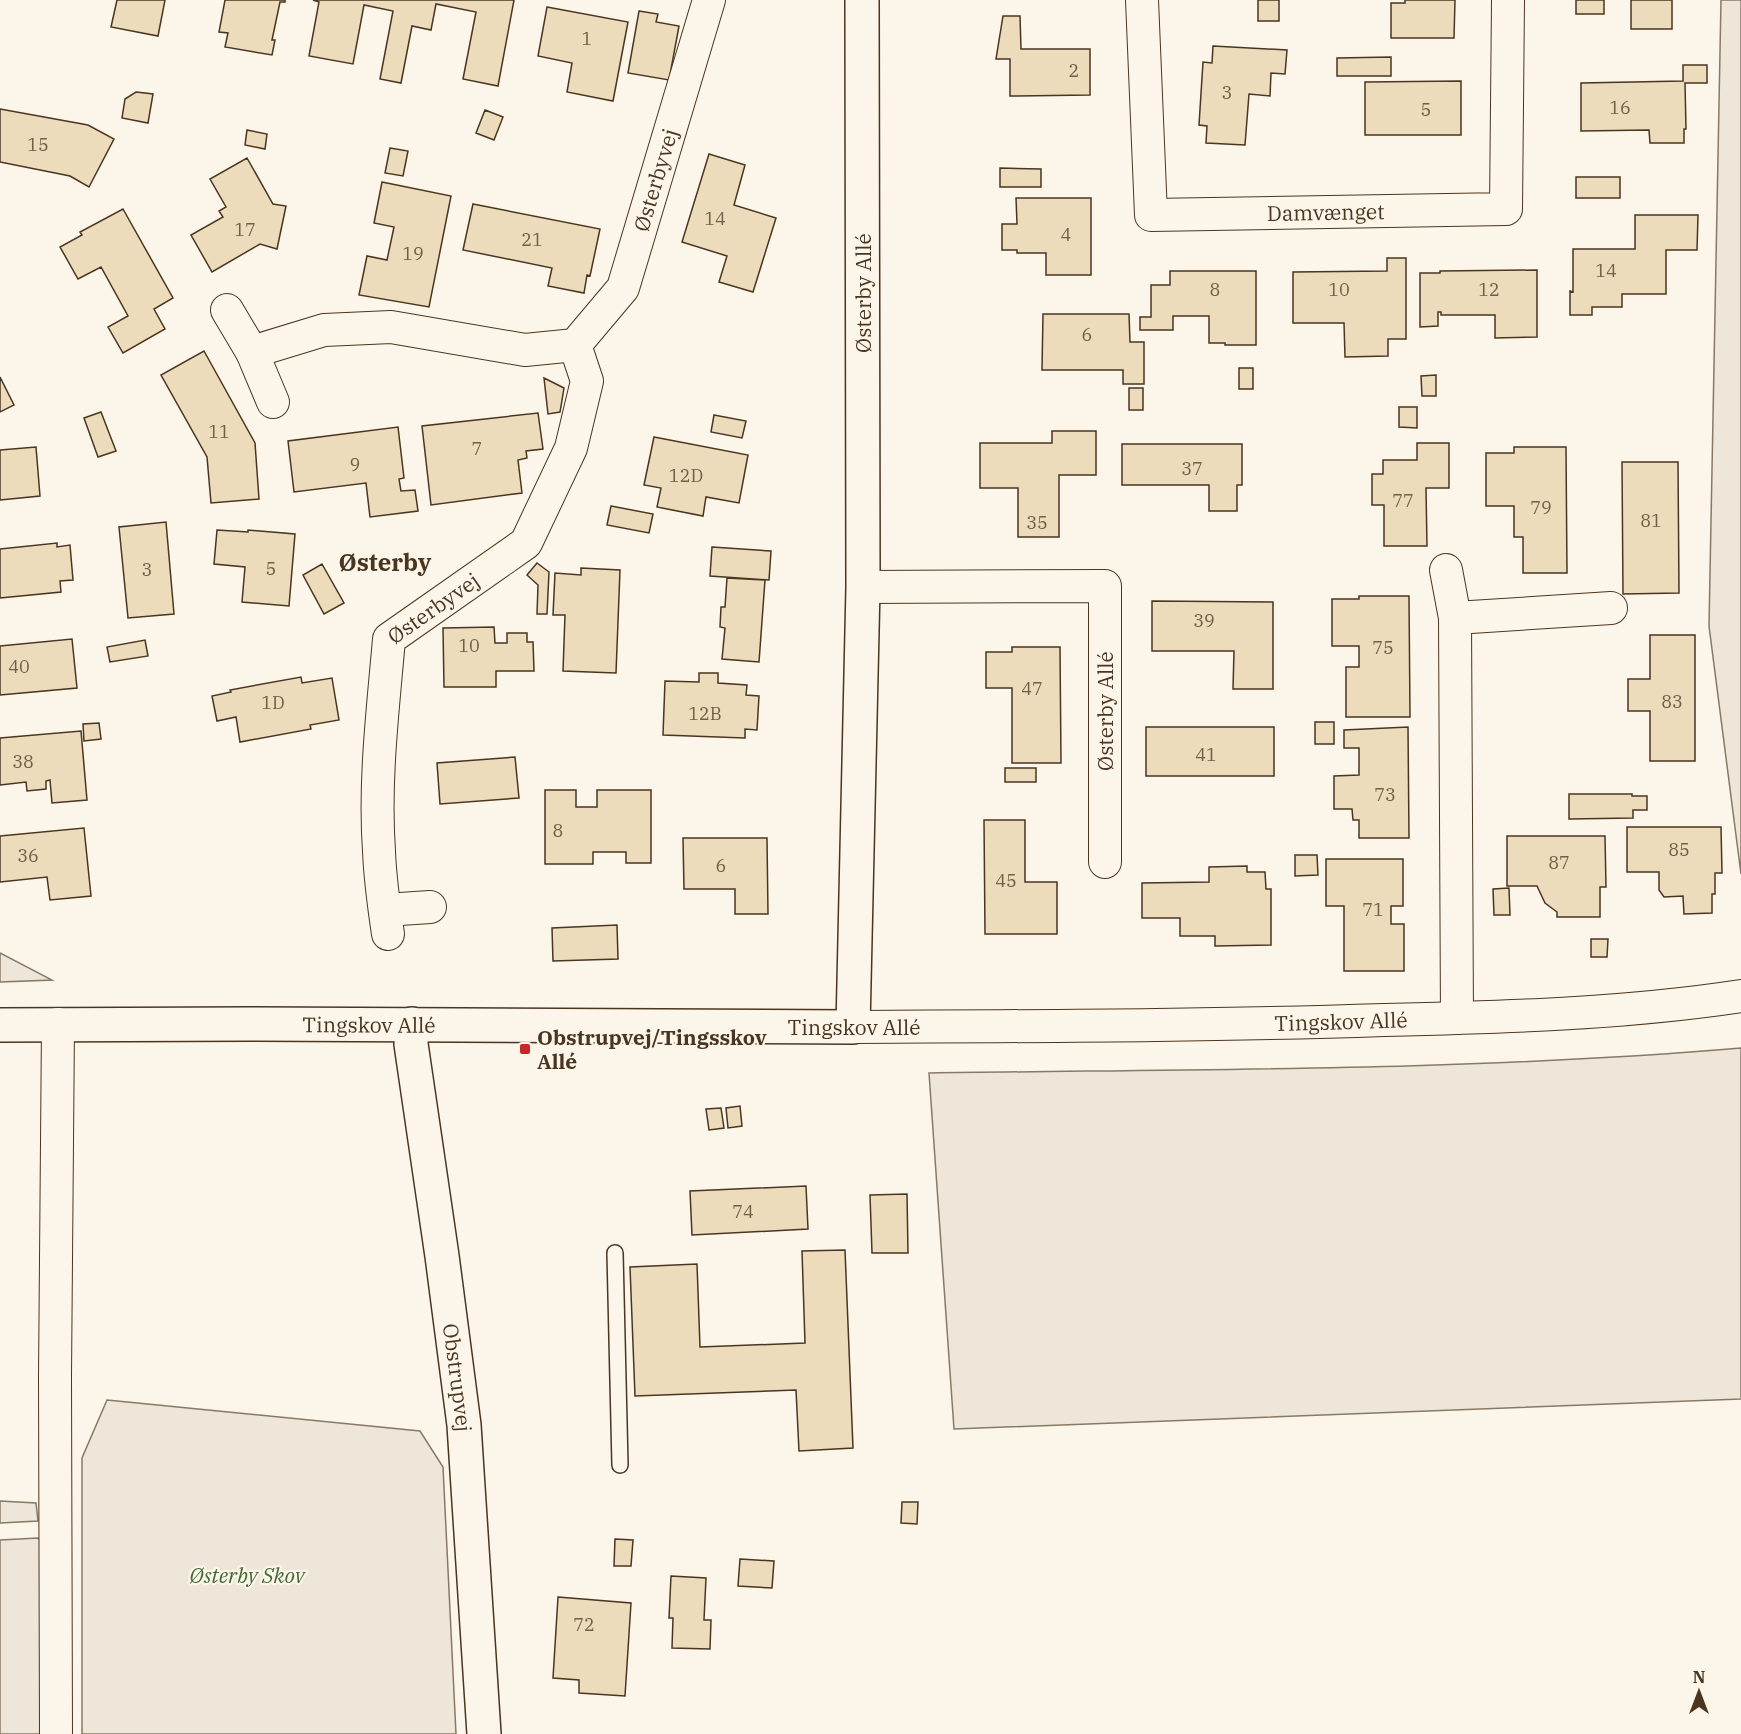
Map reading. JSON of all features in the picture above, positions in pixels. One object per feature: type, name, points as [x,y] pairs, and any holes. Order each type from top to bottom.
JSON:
[{"type":"street","name":"Østerbyvej","points":[[430,907],[387,922],[379,852],[378,815],[389,639],[526,543],[572,448],[587,381],[575,345],[623,288],[709,0]]},
{"type":"street","name":"Østerby Allé","points":[[853,1027],[863,587],[862,0]]},
{"type":"street","name":"Damvænget","points":[[1142,0],[1151,215],[1506,209],[1508,0]]},
{"type":"street","points":[[227,310],[252,352],[273,402]]},
{"type":"street","points":[[252,352],[324,330],[391,327],[525,350],[575,345]]},
{"type":"street","points":[[1446,570],[1455,618],[1457,1018]]},
{"type":"street","name":"Østerby Allé","points":[[863,587],[1105,586],[1106,862]]},
{"type":"street","points":[[1455,618],[1611,608]]},
{"type":"street","name":"Tingskov Allé","points":[[0,1025],[412,1024],[853,1027],[1225,1025],[1578,1012],[1741,996]]},
{"type":"street","points":[[56,1734],[55,1377],[58,1024]]},
{"type":"street","name":"Obstrupvej","points":[[412,1024],[411,1044],[464,1425],[484,1734]]},
{"type":"lane","points":[[615,1253],[620,1465]]},
{"type":"green space","points":[[1721,0],[1741,0],[1741,874],[1709,626]]},
{"type":"green space","points":[[0,953],[52,980],[0,982]]},
{"type":"green space","points":[[1741,1048],[1741,1399],[954,1429],[929,1073],[1437,1065],[1640,1056]]},
{"type":"green space","name":"Østerby Skov","points":[[107,1400],[420,1431],[443,1467],[456,1734],[82,1734],[82,1458]]},
{"type":"green space","points":[[0,1501],[36,1503],[38,1521],[0,1523]]},
{"type":"green space","points":[[38,1538],[48,1548],[45,1734],[0,1734],[0,1540]]},
{"type":"building","points":[[117,0],[165,0],[158,36],[111,27]]},
{"type":"building","points":[[225,0],[285,0],[285,2],[280,2],[272,40],[275,40],[272,55],[225,47],[228,33],[219,32]]},
{"type":"building","points":[[313,0],[514,0],[498,86],[463,79],[476,12],[436,4],[431,30],[412,26],[401,83],[380,79],[393,11],[364,5],[353,64],[309,56],[319,2]]},
{"type":"building","points":[[1258,0],[1279,0],[1279,21],[1258,21]]},
{"type":"building","points":[[1405,0],[1455,0],[1454,38],[1391,38],[1391,3],[1405,3]]},
{"type":"building","points":[[1576,0],[1604,0],[1604,14],[1576,14]]},
{"type":"building","points":[[1631,0],[1672,0],[1672,29],[1631,29]]},
{"type":"building","points":[[547,7],[628,22],[613,101],[567,92],[572,63],[538,56]]},
{"type":"building","points":[[639,11],[658,14],[656,22],[679,26],[669,80],[628,73]]},
{"type":"building","points":[[1003,16],[1020,16],[1021,49],[1090,49],[1090,95],[1010,96],[1010,59],[996,59]]},
{"type":"building","points":[[1213,46],[1287,50],[1285,74],[1271,73],[1270,96],[1249,94],[1245,145],[1206,143],[1207,126],[1199,125],[1203,62],[1212,63]]},
{"type":"building","points":[[1391,57],[1391,76],[1337,76],[1337,58]]},
{"type":"building","points":[[1683,65],[1707,65],[1707,83],[1685,83],[1684,143],[1650,143],[1649,130],[1581,131],[1581,83],[1683,81]]},
{"type":"building","points":[[1461,81],[1461,135],[1365,135],[1365,82]]},
{"type":"building","points":[[136,92],[153,94],[148,123],[122,118],[125,99]]},
{"type":"building","points":[[0,109],[88,125],[114,139],[89,187],[70,176],[0,162]]},
{"type":"building","points":[[485,110],[503,117],[494,140],[476,133]]},
{"type":"building","points":[[247,130],[267,134],[265,149],[245,145]]},
{"type":"building","points":[[390,148],[408,151],[403,176],[385,173]]},
{"type":"building","points":[[709,154],[745,165],[734,205],[776,218],[753,292],[719,282],[727,256],[682,242]]},
{"type":"building","points":[[247,158],[273,204],[286,206],[277,249],[260,244],[212,272],[191,235],[223,217],[219,211],[226,207],[210,179]]},
{"type":"building","points":[[1000,168],[1041,169],[1041,187],[1000,187]]},
{"type":"building","points":[[1576,177],[1620,177],[1620,198],[1576,198]]},
{"type":"building","points":[[382,182],[451,196],[429,307],[359,295],[367,256],[387,260],[394,227],[374,223]]},
{"type":"building","points":[[1016,198],[1091,198],[1091,275],[1046,275],[1046,253],[1017,253],[1017,250],[1002,250],[1002,224],[1017,224]]},
{"type":"building","points":[[473,204],[600,229],[584,293],[548,286],[552,268],[463,250]]},
{"type":"building","points":[[123,209],[173,298],[154,309],[165,329],[123,353],[108,327],[128,316],[101,267],[78,279],[60,247],[82,235],[80,232]]},
{"type":"building","points":[[1635,215],[1698,215],[1697,250],[1666,250],[1666,294],[1622,294],[1622,307],[1592,307],[1592,315],[1570,315],[1570,291],[1573,292],[1573,249],[1635,249]]},
{"type":"building","points":[[1387,258],[1406,258],[1406,339],[1388,339],[1388,356],[1345,357],[1344,323],[1293,323],[1293,272],[1387,271]]},
{"type":"building","points":[[1537,270],[1537,337],[1495,338],[1495,315],[1441,315],[1441,312],[1438,312],[1438,326],[1420,327],[1420,273]]},
{"type":"building","points":[[1170,271],[1256,271],[1256,345],[1209,343],[1209,316],[1173,316],[1173,330],[1140,330],[1140,317],[1151,317],[1151,285],[1170,285]]},
{"type":"building","points":[[1043,314],[1129,314],[1130,342],[1144,342],[1144,384],[1123,384],[1123,370],[1042,370]]},
{"type":"building","points":[[204,351],[255,443],[259,499],[211,503],[207,457],[161,375]]},
{"type":"building","points":[[1239,368],[1253,368],[1253,389],[1239,389]]},
{"type":"building","points":[[1436,375],[1436,396],[1422,396],[1421,376]]},
{"type":"building","points":[[0,377],[14,405],[0,412]]},
{"type":"building","points":[[544,378],[564,388],[560,412],[548,414]]},
{"type":"building","points":[[1129,388],[1143,388],[1143,410],[1129,410]]},
{"type":"building","points":[[1399,407],[1417,407],[1417,428],[1399,427]]},
{"type":"building","points":[[101,412],[116,451],[98,457],[84,418]]},
{"type":"building","points":[[538,413],[543,449],[526,451],[527,458],[518,460],[522,493],[431,505],[422,426]]},
{"type":"building","points":[[714,415],[746,421],[742,438],[711,432]]},
{"type":"building","points":[[398,427],[404,478],[399,479],[401,491],[415,490],[418,511],[370,517],[366,483],[294,492],[288,441]]},
{"type":"building","points":[[1052,431],[1096,431],[1096,475],[1059,475],[1059,537],[1018,537],[1018,488],[980,488],[980,443],[1052,443]]},
{"type":"building","points":[[654,437],[748,455],[739,503],[706,497],[703,516],[657,507],[661,488],[644,485]]},
{"type":"building","points":[[1417,443],[1449,443],[1449,488],[1426,488],[1427,546],[1384,546],[1384,505],[1372,505],[1372,474],[1383,474],[1383,460],[1417,460]]},
{"type":"building","points":[[1122,444],[1242,444],[1242,485],[1237,485],[1237,511],[1209,511],[1209,485],[1122,485]]},
{"type":"building","points":[[36,447],[40,496],[0,500],[0,450]]},
{"type":"building","points":[[1514,447],[1566,447],[1567,573],[1523,573],[1523,537],[1514,537],[1514,506],[1486,506],[1486,453],[1514,453]]},
{"type":"building","points":[[1622,462],[1678,462],[1679,593],[1623,594]]},
{"type":"building","points":[[611,506],[653,514],[649,533],[607,525]]},
{"type":"building","points":[[166,522],[174,614],[128,618],[119,527]]},
{"type":"building","points":[[217,530],[295,534],[289,606],[242,602],[245,567],[214,564]]},
{"type":"building","points":[[57,543],[57,547],[70,545],[73,580],[60,581],[61,592],[0,598],[0,549]]},
{"type":"building","points":[[712,547],[771,551],[769,580],[710,576]]},
{"type":"building","points":[[537,563],[549,572],[547,614],[537,614],[538,585],[527,575]]},
{"type":"building","points":[[322,564],[344,603],[324,614],[303,575]]},
{"type":"building","points":[[581,568],[620,570],[616,673],[563,671],[565,615],[553,615],[555,573],[581,575]]},
{"type":"building","points":[[727,578],[765,580],[759,662],[722,659],[725,628],[720,627],[721,607],[725,607]]},
{"type":"building","points":[[1359,596],[1409,596],[1410,717],[1346,717],[1346,667],[1359,667],[1359,646],[1332,646],[1332,599],[1359,599]]},
{"type":"building","points":[[1152,601],[1273,602],[1273,689],[1233,689],[1234,651],[1152,651]]},
{"type":"building","points":[[494,627],[495,643],[507,643],[507,633],[527,633],[527,642],[533,642],[534,671],[496,671],[496,687],[444,687],[443,628]]},
{"type":"building","points":[[1650,635],[1695,635],[1695,761],[1650,761],[1650,711],[1628,711],[1628,679],[1650,679]]},
{"type":"building","points":[[72,639],[77,688],[0,695],[0,646]]},
{"type":"building","points":[[145,640],[148,656],[110,662],[107,647]]},
{"type":"building","points":[[1012,647],[1060,647],[1061,763],[1012,763],[1012,688],[986,688],[986,652],[1012,652]]},
{"type":"building","points":[[699,673],[718,673],[718,683],[747,685],[746,695],[759,696],[757,730],[745,729],[745,738],[663,735],[665,681],[699,682]]},
{"type":"building","points":[[301,677],[302,683],[332,678],[339,720],[310,725],[311,729],[240,742],[236,717],[217,721],[212,696],[231,692],[230,690]]},
{"type":"building","points":[[1315,722],[1334,722],[1334,744],[1315,744]]},
{"type":"building","points":[[99,723],[101,739],[84,741],[83,724]]},
{"type":"building","points":[[1146,727],[1274,727],[1274,776],[1146,776]]},
{"type":"building","points":[[1408,727],[1409,838],[1359,838],[1359,820],[1353,820],[1352,809],[1334,809],[1334,776],[1359,775],[1359,748],[1344,748],[1344,730]]},
{"type":"building","points":[[81,731],[87,800],[52,803],[50,780],[46,781],[46,789],[27,791],[26,782],[0,785],[0,738]]},
{"type":"building","points":[[515,757],[519,798],[440,804],[437,763]]},
{"type":"building","points":[[1005,768],[1036,768],[1036,782],[1005,782]]},
{"type":"building","points":[[545,790],[576,790],[576,807],[597,807],[597,790],[651,790],[651,863],[626,863],[626,852],[593,852],[593,864],[545,864]]},
{"type":"building","points":[[1569,794],[1647,796],[1647,810],[1633,810],[1633,818],[1569,819]]},
{"type":"building","points":[[984,820],[1025,820],[1025,882],[1057,882],[1057,934],[985,934]]},
{"type":"building","points":[[1627,827],[1721,827],[1722,873],[1715,873],[1712,913],[1684,914],[1683,896],[1664,897],[1659,890],[1659,872],[1627,872]]},
{"type":"building","points":[[84,828],[91,896],[50,900],[47,877],[0,882],[0,836]]},
{"type":"building","points":[[1507,836],[1605,836],[1606,887],[1600,887],[1600,917],[1557,917],[1557,912],[1545,903],[1537,886],[1507,886]]},
{"type":"building","points":[[683,838],[767,838],[768,914],[735,914],[735,889],[684,889]]},
{"type":"building","points":[[1295,855],[1317,855],[1318,875],[1295,876]]},
{"type":"building","points":[[1326,859],[1403,859],[1403,906],[1391,906],[1391,924],[1404,924],[1404,971],[1344,971],[1344,906],[1326,906]]},
{"type":"building","points":[[1247,866],[1247,872],[1265,872],[1266,889],[1271,889],[1271,945],[1215,946],[1215,936],[1180,936],[1180,918],[1142,918],[1142,883],[1209,882],[1209,867]]},
{"type":"building","points":[[1509,888],[1510,915],[1494,915],[1493,889]]},
{"type":"building","points":[[617,925],[618,959],[553,961],[552,928]]},
{"type":"building","points":[[1591,939],[1608,939],[1607,957],[1591,957]]},
{"type":"building","points":[[740,1106],[742,1126],[728,1128],[726,1108]]},
{"type":"building","points":[[721,1108],[724,1128],[709,1130],[706,1109]]},
{"type":"building","points":[[806,1186],[808,1229],[692,1235],[690,1191]]},
{"type":"building","points":[[907,1194],[908,1253],[872,1253],[870,1195]]},
{"type":"building","points":[[845,1250],[853,1448],[799,1451],[796,1390],[635,1396],[630,1267],[697,1264],[700,1347],[805,1343],[802,1251]]},
{"type":"building","points":[[902,1502],[918,1502],[917,1524],[901,1523]]},
{"type":"building","points":[[615,1539],[633,1540],[631,1566],[614,1566]]},
{"type":"building","points":[[740,1559],[774,1561],[772,1588],[738,1586]]},
{"type":"building","points":[[671,1576],[706,1578],[704,1620],[711,1620],[710,1649],[672,1648],[673,1618],[669,1618]]},
{"type":"building","points":[[558,1597],[631,1603],[625,1696],[579,1693],[579,1680],[553,1678]]},
{"type":"place","name":"Obstrupvej/Tingsskov Allé","points":[[525,1049]]},
{"type":"district","name":"Østerby","points":[[385,562]]}]
